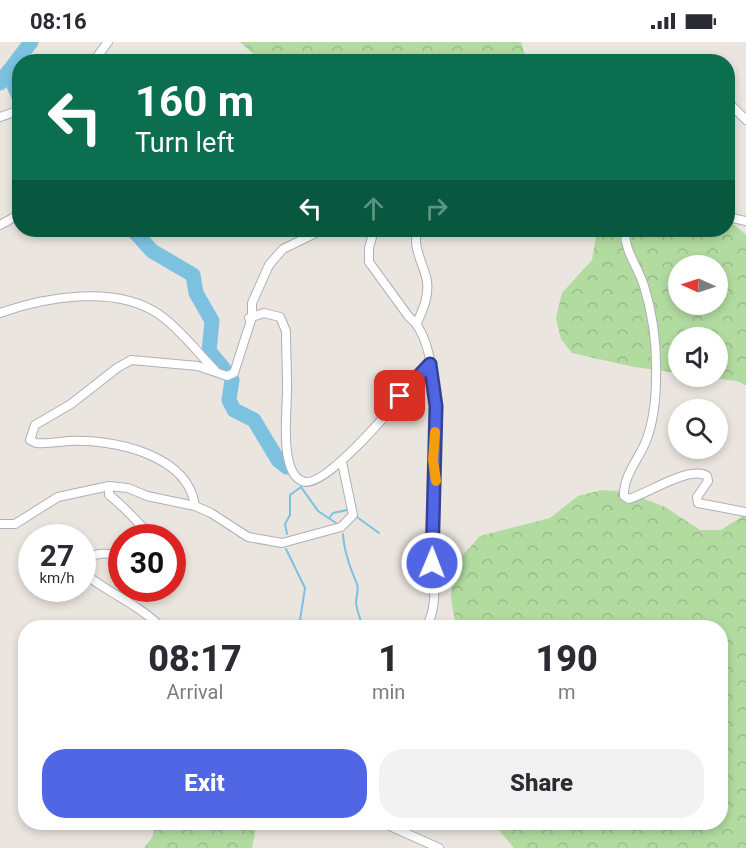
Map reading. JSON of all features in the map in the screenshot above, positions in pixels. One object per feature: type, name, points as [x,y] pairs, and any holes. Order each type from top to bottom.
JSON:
[{"type":"street","points":[[735,109],[746,120]]},
{"type":"street","points":[[195,506],[194,493],[174,469],[160,459],[102,442],[36,443],[30,440],[31,431],[35,425],[71,404],[117,368],[131,360],[198,366],[227,376],[234,373],[249,318],[252,317],[252,303],[274,257],[283,249],[307,237]]},
{"type":"street","points":[[372,237],[369,262],[409,317],[417,323],[430,364],[436,406],[433,460],[436,482],[431,539],[434,614],[430,620]]},
{"type":"street","points":[[417,237],[416,244],[427,282],[427,300],[417,323]]},
{"type":"street","points":[[625,237],[626,247],[644,283],[651,315],[656,376],[654,416],[646,442],[623,486],[624,496],[629,499],[688,473],[702,473],[707,476],[708,481],[698,497],[698,503],[746,512]]},
{"type":"street","points":[[0,313],[31,302],[59,297],[111,299],[141,304],[160,315],[217,372]]},
{"type":"street","points":[[249,318],[264,313],[280,317],[286,331],[288,459],[297,478],[308,483],[332,471],[342,462],[430,364]]},
{"type":"street","points":[[0,524],[15,524],[58,496],[109,486],[128,488],[147,496],[195,506],[211,513],[248,537],[282,543],[341,527],[353,515],[342,462]]},
{"type":"street","points":[[109,486],[109,495],[123,506],[137,524]]},
{"type":"street","points":[[108,554],[99,553],[90,556],[85,562],[86,575],[108,591]]},
{"type":"street","points":[[130,602],[153,620]]},
{"type":"street","points":[[399,830],[439,848]]},
{"type":"green space","points":[[240,42],[521,42],[525,54],[253,54]]},
{"type":"green space","points":[[735,225],[746,235],[746,385],[728,380],[728,327],[668,327],[668,372],[634,367],[572,353],[561,339],[556,318],[562,293],[592,260],[596,237],[735,237]]},
{"type":"green space","points":[[602,490],[627,492],[665,507],[700,530],[721,530],[746,514],[746,848],[514,848],[499,830],[728,830],[728,620],[455,620],[451,598],[453,566],[480,536],[550,518],[578,496]]},
{"type":"green space","points":[[154,830],[255,830],[252,848],[144,848],[153,836]]},
{"type":"waterway","points":[[22,54],[31,42]]},
{"type":"waterway","points":[[0,83],[12,67]]},
{"type":"waterway","points":[[8,72],[12,81]]},
{"type":"waterway","points":[[139,237],[152,251],[193,275],[196,293],[212,321],[209,351],[224,369]]},
{"type":"waterway","points":[[232,380],[229,400],[234,410],[254,420],[278,460],[287,467]]},
{"type":"waterway","points":[[301,487],[318,511],[336,523]]},
{"type":"waterway","points":[[287,534],[285,524],[290,515],[290,495],[301,487]]},
{"type":"waterway","points":[[330,517],[333,513],[347,510]]},
{"type":"waterway","points":[[357,517],[379,533]]},
{"type":"waterway","points":[[343,534],[348,560],[358,586],[356,603],[361,620]]},
{"type":"waterway","points":[[286,549],[305,588],[300,620]]},
{"type":"slow traffic","points":[[435,432],[433,460],[436,481]]},
{"type":"route","points":[[400,396],[430,364],[436,406],[433,460],[436,482],[431,539],[432,563]]}]
